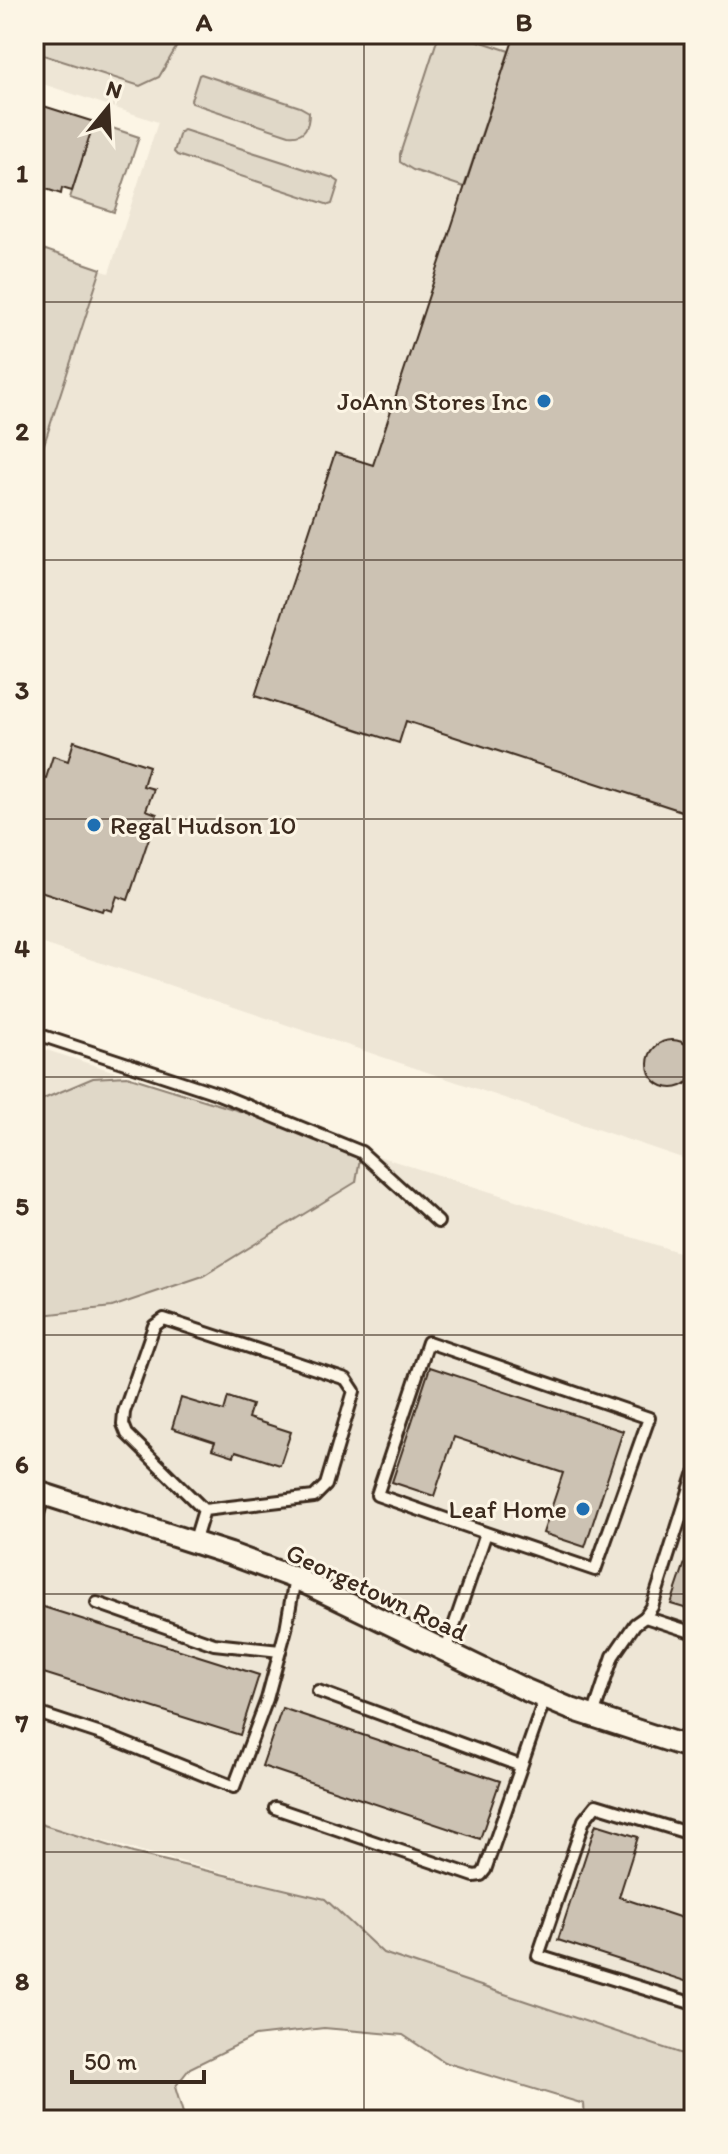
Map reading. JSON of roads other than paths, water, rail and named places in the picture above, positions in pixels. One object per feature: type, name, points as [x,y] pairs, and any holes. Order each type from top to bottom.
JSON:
[{"type":"street","name":"Georgetown Road","points":[[39,1493],[295,1578],[545,1698],[694,1749]]},
{"type":"lane","points":[[34,1033],[216,1093],[361,1152],[438,1222]]},
{"type":"lane","points":[[164,1319],[346,1379],[354,1391],[326,1485],[314,1497],[204,1510],[127,1434],[123,1424],[124,1412],[154,1326],[164,1319]]},
{"type":"lane","points":[[428,1342],[649,1418],[595,1570],[486,1533],[377,1495],[428,1342]]},
{"type":"lane","points":[[593,1716],[613,1656],[635,1624],[652,1607],[694,1475]]},
{"type":"lane","points":[[34,1527],[39,1493]]},
{"type":"lane","points":[[194,1543],[204,1510]]},
{"type":"lane","points":[[445,1652],[486,1533]]},
{"type":"lane","points":[[34,1712],[107,1736],[234,1787],[267,1699],[286,1629],[295,1578]]},
{"type":"lane","points":[[97,1603],[214,1644],[280,1651]]},
{"type":"lane","points":[[645,1617],[694,1633]]},
{"type":"lane","points":[[318,1691],[521,1766]]},
{"type":"lane","points":[[275,1808],[474,1876],[481,1875],[545,1698]]},
{"type":"lane","points":[[694,1835],[596,1805],[584,1820],[538,1956],[694,2004]]},
{"type":"place","name":"JoAnn Stores Inc","points":[[544,401]]},
{"type":"place","name":"Regal Hudson 10","points":[[94,825]]},
{"type":"place","name":"Leaf Home","points":[[583,1509]]}]
